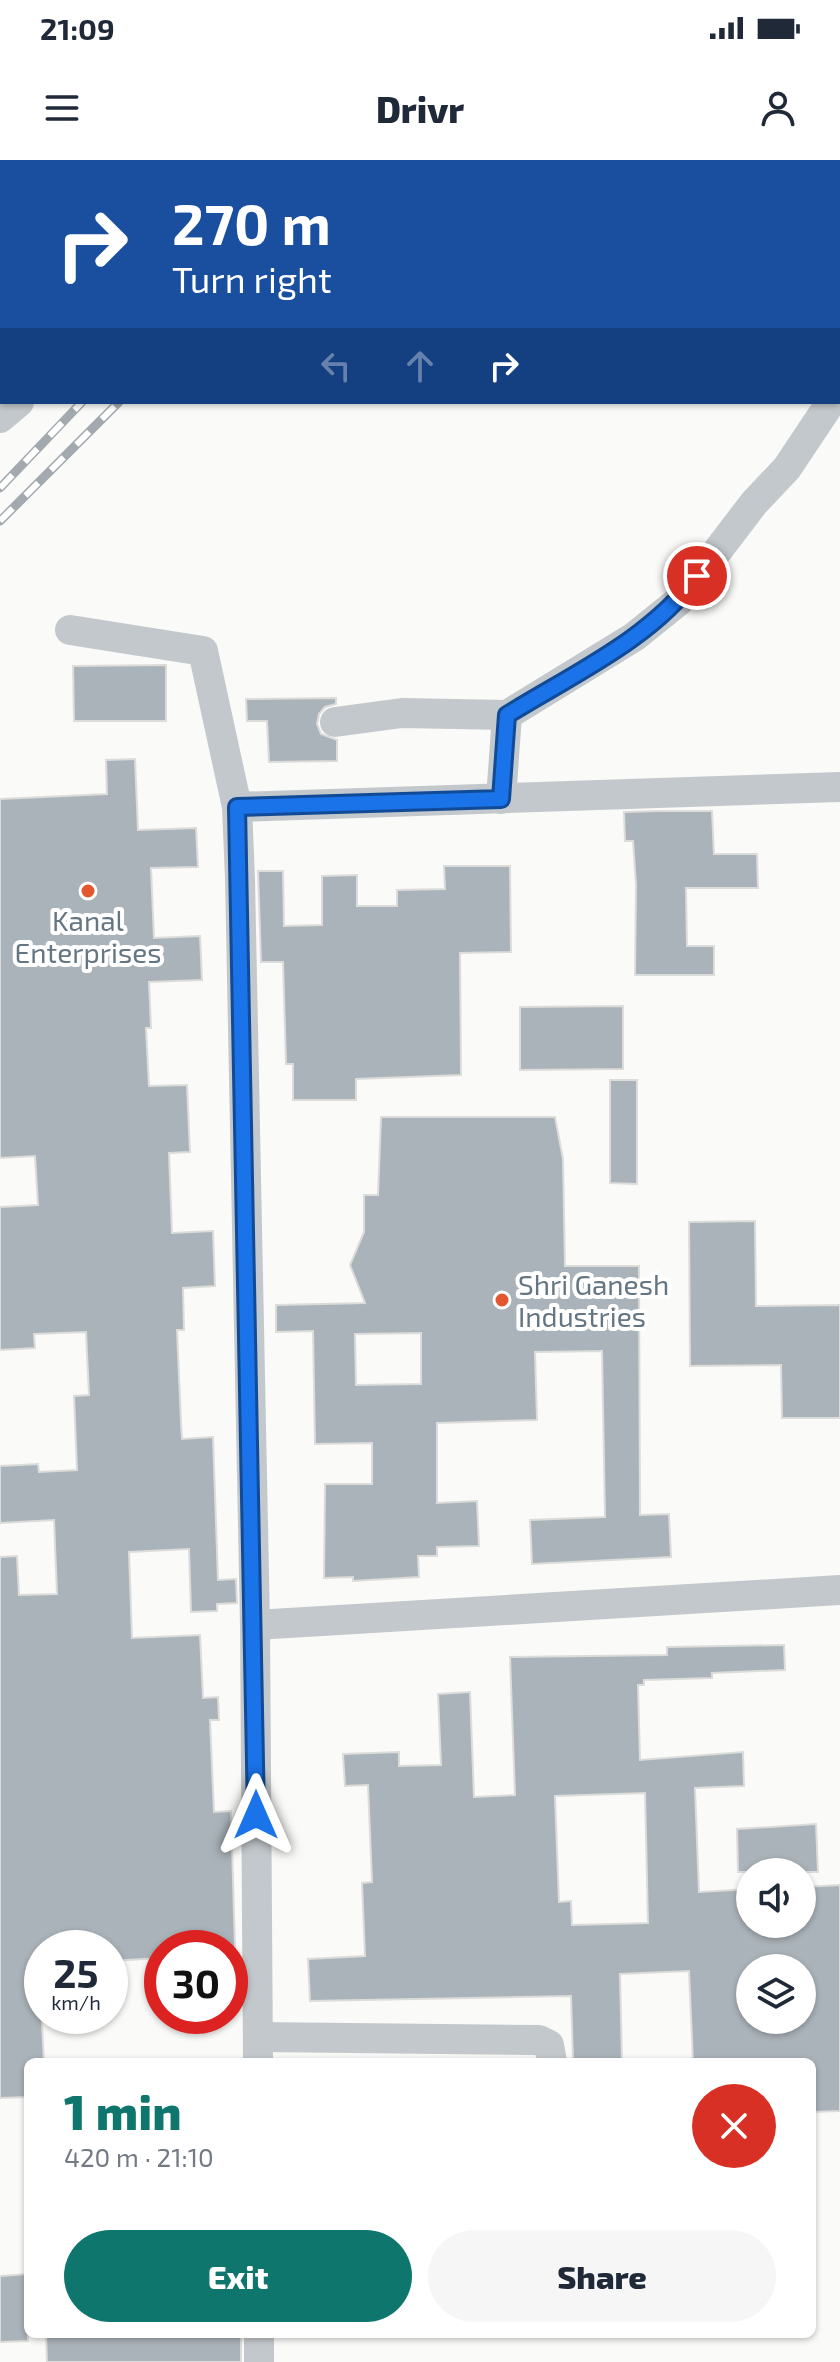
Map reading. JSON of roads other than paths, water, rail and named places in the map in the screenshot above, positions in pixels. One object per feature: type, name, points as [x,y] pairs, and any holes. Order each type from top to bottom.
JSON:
[{"type":"street","points":[[0,418],[17,404]]},
{"type":"street","points":[[335,722],[402,713],[507,715],[634,637],[680,600],[754,503],[787,468],[830,404]]},
{"type":"street","points":[[70,630],[203,651],[237,807],[255,1625],[258,2050],[539,2040],[549,2045],[551,2058]]},
{"type":"street","points":[[501,799],[507,715]]},
{"type":"street","points":[[237,807],[840,787]]},
{"type":"street","points":[[255,1625],[840,1590]]},
{"type":"street","points":[[259,2338],[259,2362]]},
{"type":"railway","points":[[0,488],[80,404]]},
{"type":"railway","points":[[0,521],[117,404]]},
{"type":"place","name":"Kanal Enterprises","points":[[88,891]]},
{"type":"place","name":"Shri Ganesh Industries","points":[[502,1300]]}]
